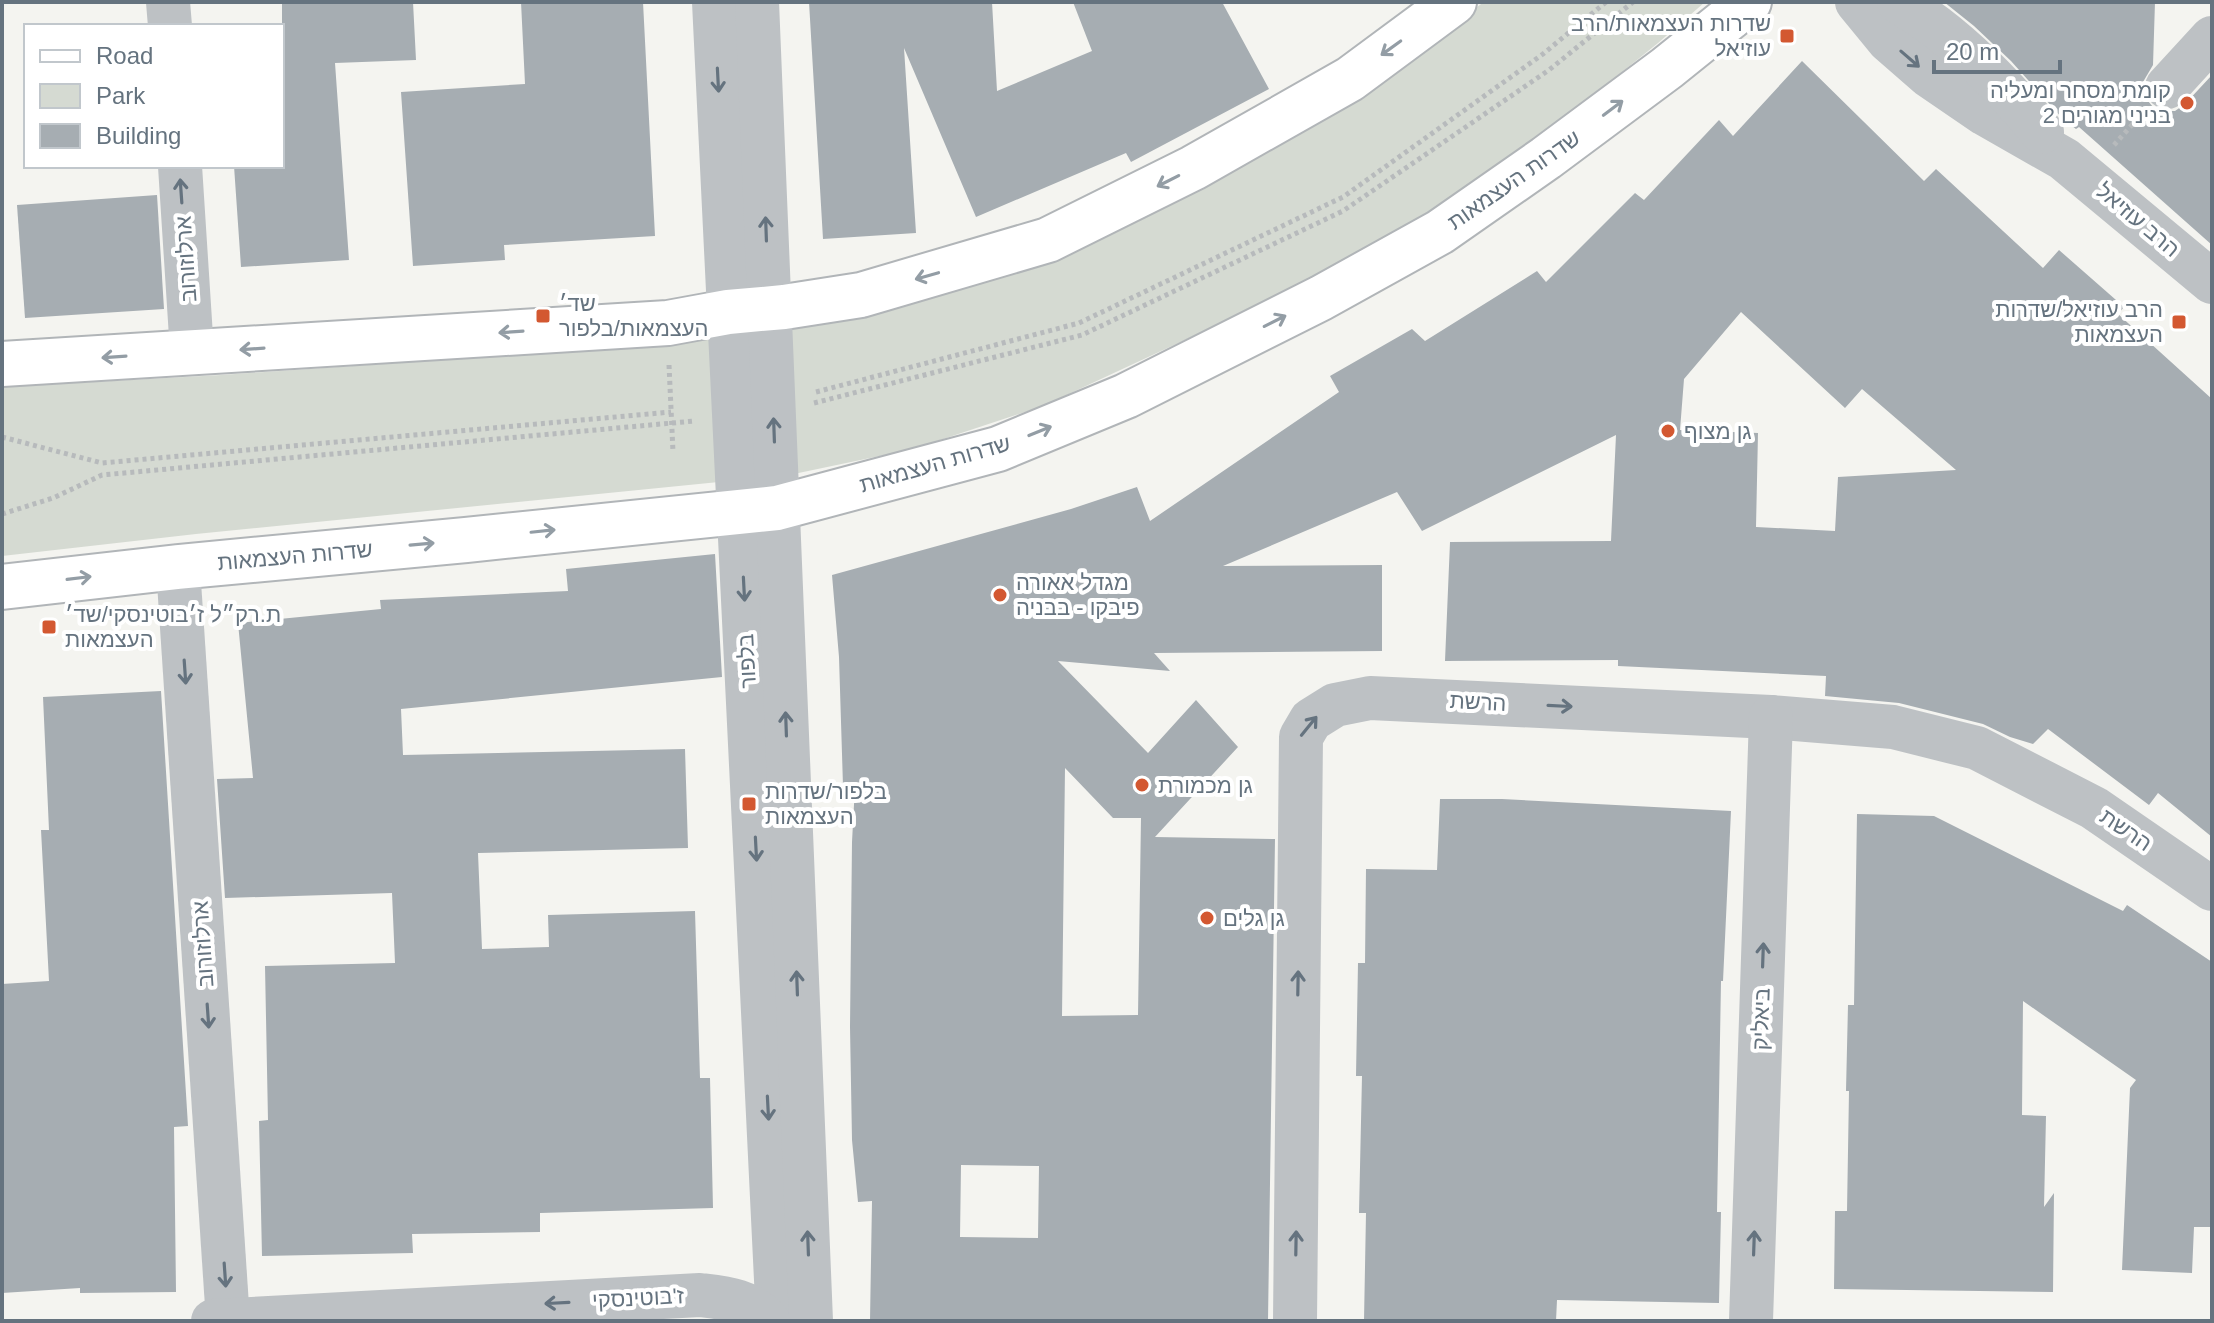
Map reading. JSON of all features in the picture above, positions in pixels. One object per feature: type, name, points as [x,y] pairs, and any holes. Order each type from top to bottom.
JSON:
[{"type":"main road","points":[[2,364],[668,323],[861,295],[1048,240],[1193,168],[1350,79],[1454,2]]},
{"type":"main road","name":"שדרות העצמאות","points":[[2,587],[759,509],[998,449],[1126,396],[1321,298],[1440,232],[1655,77],[1749,2]]},
{"type":"street","points":[[168,2],[170,24]]},
{"type":"street","name":"בלפור","points":[[714,2],[749,310],[811,1321]]},
{"type":"street","name":"בלפור","points":[[749,310],[757,2]]},
{"type":"street","name":"הרב עוזיאל","points":[[1857,2],[1889,41],[1928,75],[1985,114],[2074,167],[2212,282]]},
{"type":"street","name":"הרב עוזיאל","points":[[1899,2],[1931,23],[1979,64],[2074,167]]},
{"type":"street","points":[[2167,87],[2212,38]]},
{"type":"street","name":"ארלוזורוב","points":[[180,168],[192,352]]},
{"type":"street","name":"בלפור","points":[[759,509],[778,1321]]},
{"type":"street","name":"ארלוזורוב","points":[[178,567],[228,1321]]},
{"type":"street","name":"הרשת","points":[[1295,1321],[1301,737],[1311,720],[1335,705],[1370,698],[1771,717],[1893,727],[1977,748],[2094,808],[2212,889]]},
{"type":"street","name":"ביאליק","points":[[1751,1321],[1771,717]]},
{"type":"street","name":"ז'בוטינסקי","points":[[213,1321],[700,1295],[736,1299],[761,1313],[768,1321]]},
{"type":"path","points":[[807,395],[1079,323],[1329,204],[1543,54],[1606,2]]},
{"type":"path","points":[[2074,167],[2167,87]]},
{"type":"path","points":[[669,359],[673,452]]},
{"type":"path","points":[[2,437],[102,463],[671,412]]},
{"type":"green space","points":[[1484,2],[1705,2],[1534,143],[1381,244],[1043,406],[913,449],[789,475],[2,556],[2,387],[660,345],[801,323],[1353,96]]},
{"type":"building","points":[[282,2],[413,2],[416,60],[335,63],[349,260],[241,267],[234,168],[284,168]]},
{"type":"building","points":[[521,2],[643,2],[655,236],[504,245],[505,260],[413,266],[401,92],[525,84]]},
{"type":"building","points":[[809,2],[992,2],[997,91],[1092,51],[1073,2],[1222,2],[1269,89],[1131,162],[1126,153],[976,217],[904,48],[916,233],[823,239]]},
{"type":"building","points":[[1944,2],[2155,2],[2153,65],[2143,82],[2143,95],[2153,107],[2153,112],[2156,109],[2175,111],[2212,75],[2212,245],[2079,127],[2076,129],[2062,118],[2011,61]]},
{"type":"building","points":[[1802,61],[1924,181],[1936,169],[2043,268],[2059,250],[2124,307],[2118,314],[2212,399],[2212,837],[2158,793],[2149,805],[2048,729],[2033,744],[1983,724],[1899,703],[1825,696],[1826,676],[1618,666],[1618,660],[1445,661],[1450,542],[1611,541],[1616,435],[1422,531],[1397,492],[1223,566],[1382,565],[1382,651],[1154,653],[1170,671],[1058,661],[1148,753],[1196,700],[1238,747],[1155,837],[1275,839],[1268,1321],[870,1321],[872,1201],[858,1202],[852,1140],[850,1027],[855,786],[843,786],[839,657],[832,575],[1071,509],[1137,487],[1150,521],[1339,392],[1330,376],[1412,329],[1425,341],[1537,271],[1546,282],[1635,193],[1644,200],[1719,120],[1733,136]],"holes":[[[1741,312],[1845,408],[1862,389],[1956,470],[1838,477],[1835,531],[1756,527],[1758,433],[1680,430],[1684,379]],[[1065,768],[1113,818],[1141,818],[1138,1015],[1062,1016]],[[961,1165],[1039,1166],[1038,1238],[960,1237]]]},
{"type":"building","points":[[157,195],[164,309],[25,318],[17,205]]},
{"type":"building","points":[[715,554],[722,677],[401,709],[403,755],[685,749],[688,848],[478,853],[482,949],[549,947],[548,915],[695,911],[700,1078],[710,1078],[713,1208],[540,1213],[540,1232],[412,1234],[413,1253],[262,1256],[259,1121],[268,1120],[265,966],[395,963],[392,893],[225,898],[217,779],[253,778],[238,623],[381,609],[380,600],[568,591],[566,569]]},
{"type":"building","points":[[161,691],[188,1126],[174,1127],[176,1292],[80,1293],[80,1288],[2,1293],[2,984],[49,981],[41,830],[49,830],[43,697]]},
{"type":"building","points":[[1440,799],[1502,799],[1731,811],[1721,981],[1717,1212],[1721,1212],[1719,1303],[1557,1300],[1556,1321],[1364,1321],[1366,1213],[1359,1213],[1362,1076],[1356,1076],[1358,963],[1365,963],[1366,869],[1437,870]]},
{"type":"building","points":[[1857,814],[1934,816],[2123,911],[2127,905],[2212,962],[2212,1227],[2194,1227],[2192,1273],[2122,1270],[2130,1088],[2136,1080],[2023,1001],[2022,1115],[2046,1116],[2044,1207],[2054,1193],[2053,1292],[1834,1289],[1835,1211],[1847,1211],[1848,1005],[1854,1005]]},
{"type":"place","name":"שדרות העצמאות/הרב עוזיאל","points":[[1787,36]]},
{"type":"place","name":"קומת מסחר ומעליה 2 בניני מגורים","points":[[2187,103]]},
{"type":"place","name":"שד׳ העצמאות/בלפור","points":[[543,316]]},
{"type":"place","name":"הרב עוזיאל/שדרות העצמאות","points":[[2179,322]]},
{"type":"place","name":"גן מצוף","points":[[1668,431]]},
{"type":"place","name":"מגדל אאורה פיבקו - בבניה","points":[[1000,595]]},
{"type":"place","name":"ת.רק״ל ז׳בוטינסקי/שד׳ העצמאות","points":[[49,627]]},
{"type":"place","name":"גן מכמורת","points":[[1142,785]]},
{"type":"place","name":"בלפור/שדרות העצמאות","points":[[749,804]]},
{"type":"place","name":"גן גלים","points":[[1207,918]]}]
